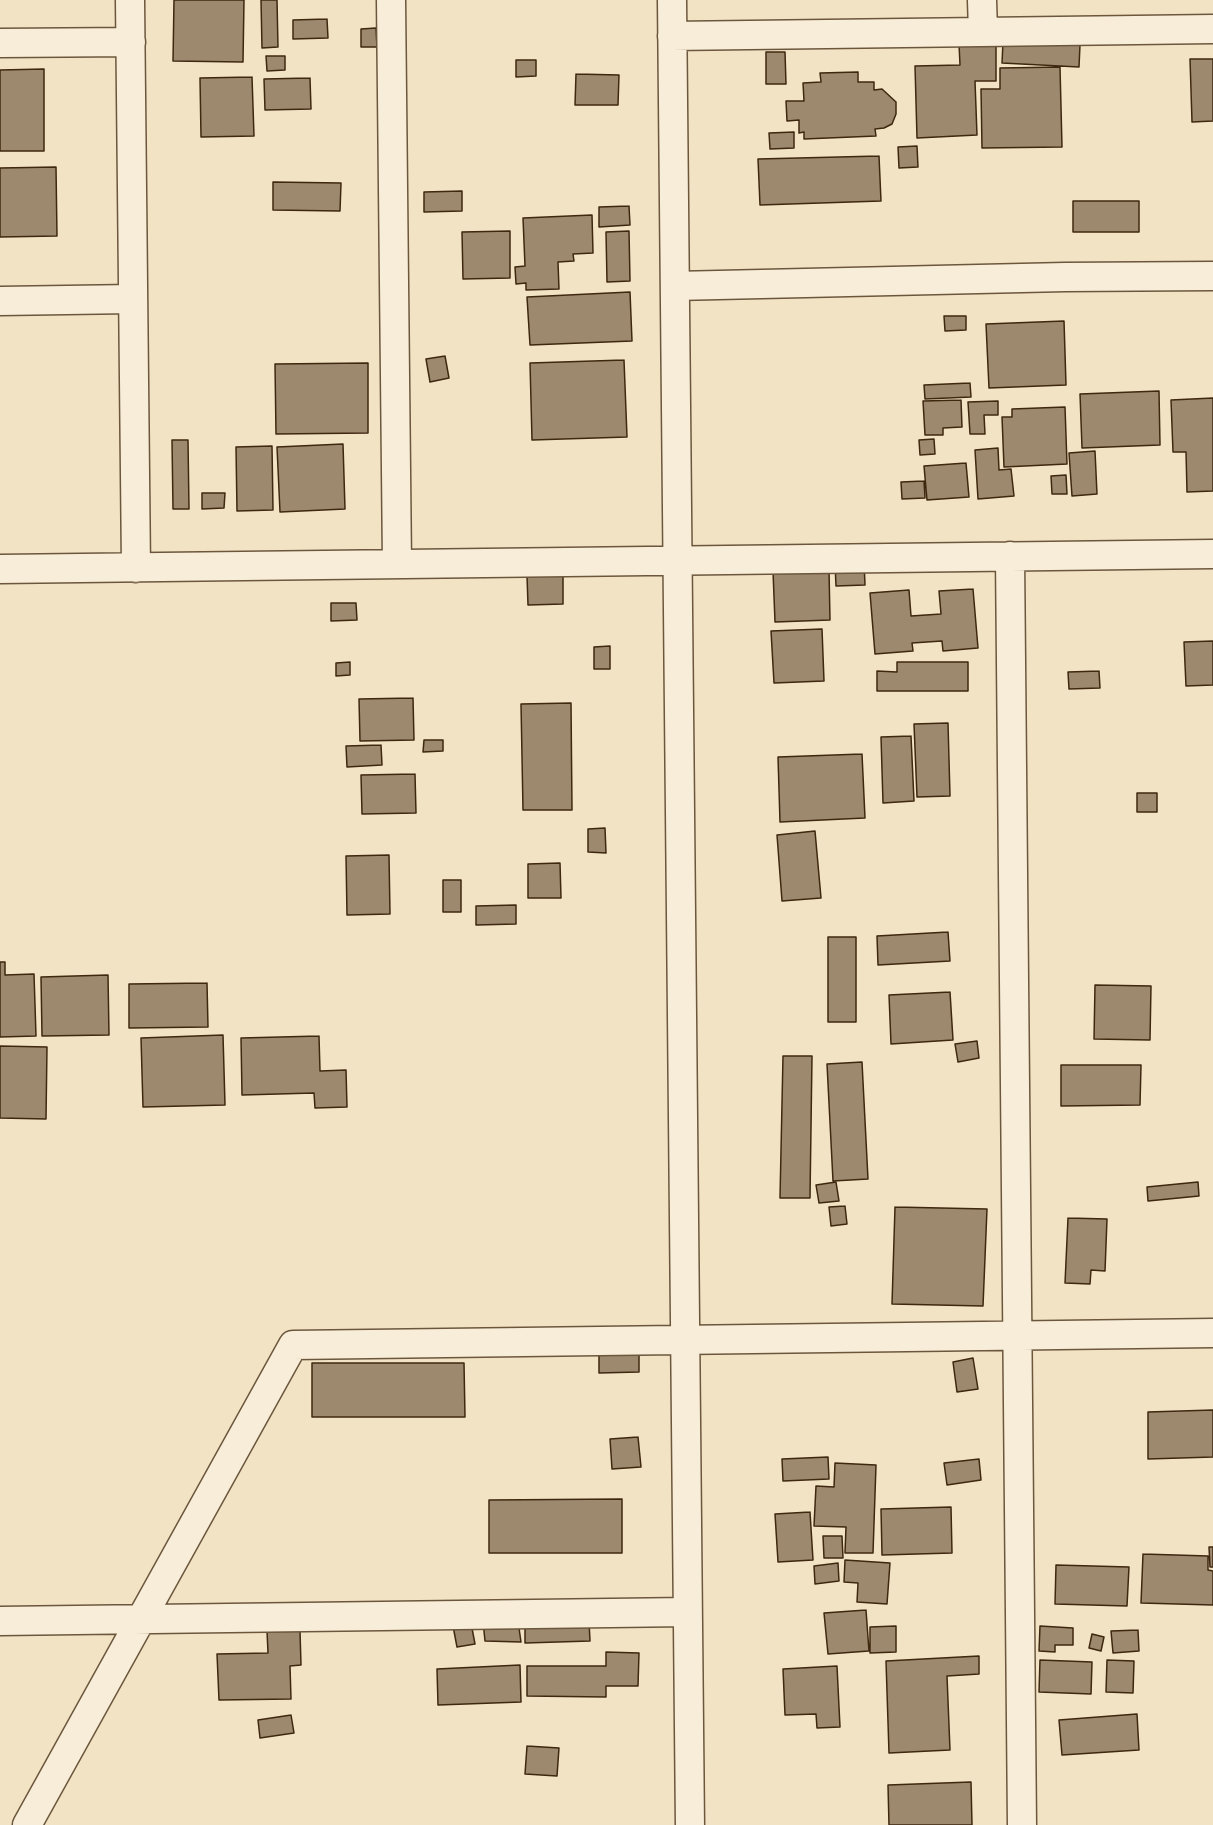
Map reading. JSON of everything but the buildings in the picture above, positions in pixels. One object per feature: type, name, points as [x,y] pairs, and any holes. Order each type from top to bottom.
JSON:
[{"type":"street","points":[[130,0],[136,568]]},
{"type":"street","points":[[391,0],[397,564]]},
{"type":"street","points":[[672,0],[690,1825]]},
{"type":"street","points":[[982,0],[982,32]]},
{"type":"street","points":[[672,36],[1213,29]]},
{"type":"street","points":[[0,43],[131,42]]},
{"type":"street","points":[[675,286],[1213,276]]},
{"type":"street","points":[[0,301],[133,299]]},
{"type":"street","points":[[0,569],[1213,554]]},
{"type":"street","points":[[1010,556],[1022,1825]]},
{"type":"street","points":[[27,1825],[293,1345],[1213,1333]]},
{"type":"street","points":[[0,1621],[687,1612]]}]
